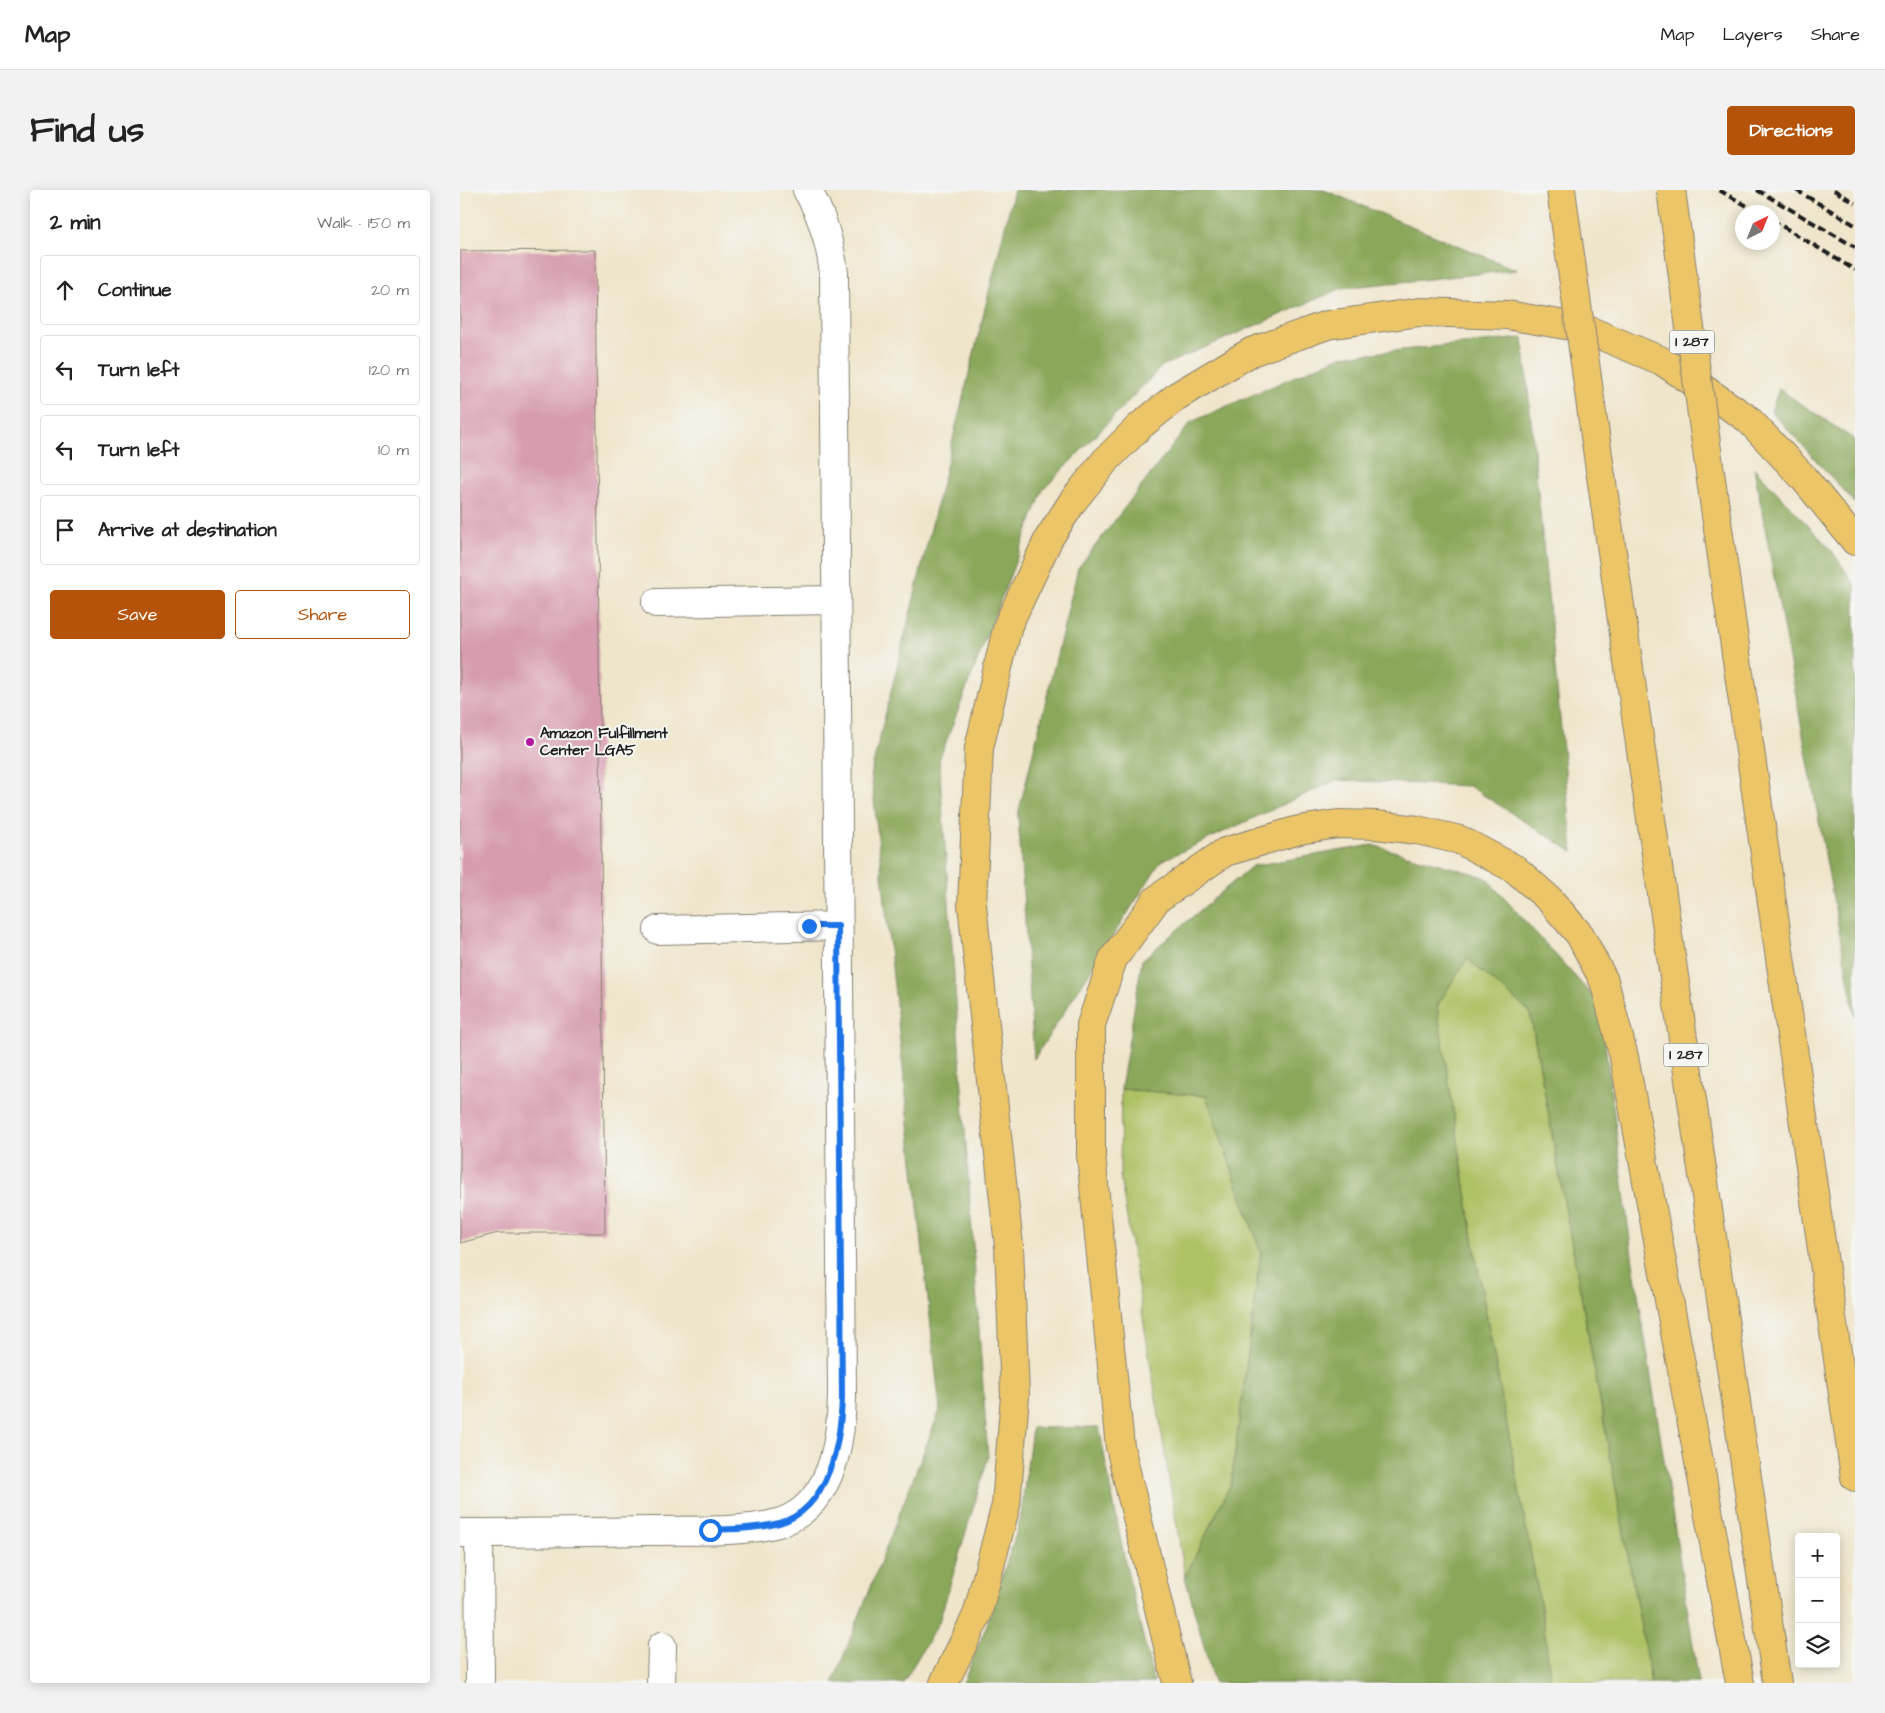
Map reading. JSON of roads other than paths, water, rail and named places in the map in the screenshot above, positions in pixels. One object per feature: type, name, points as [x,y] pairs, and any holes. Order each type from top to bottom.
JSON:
[{"type":"highway","name":"I 287","points":[[1561,190],[1777,1683]]},
{"type":"highway","name":"I 287","points":[[1671,190],[1855,1477]]},
{"type":"highway","points":[[944,1683],[977,1614],[1006,1505],[1014,1396],[1009,1246],[972,905],[978,748],[1008,625],[1049,538],[1073,501],[1104,461],[1139,427],[1177,396],[1251,352],[1327,325],[1402,314],[1420,312],[1507,316],[1583,328],[1662,361],[1748,419],[1802,476],[1855,541]]},
{"type":"highway","points":[[1177,1683],[1120,1447],[1090,1155],[1091,1025],[1113,958],[1157,899],[1225,852],[1299,830],[1338,824],[1418,830],[1460,840],[1515,869],[1550,900],[1580,935],[1604,980],[1624,1057],[1740,1683]]},
{"type":"lane","points":[[480,1683],[469,1533],[710,1530],[780,1523],[797,1514],[812,1501],[821,1487],[835,1456],[839,1438],[841,1412],[834,273],[831,249],[824,225],[815,203],[807,190]]},
{"type":"lane","points":[[656,603],[836,600]]},
{"type":"lane","points":[[658,930],[838,926]]},
{"type":"lane","points":[[661,1683],[662,1646]]},
{"type":"railway","points":[[1719,190],[1746,205]]},
{"type":"railway","points":[[1757,190],[1855,247]]},
{"type":"railway","points":[[1796,190],[1855,225]]},
{"type":"railway","points":[[1834,190],[1855,203]]},
{"type":"railway","points":[[1780,225],[1855,270]]},
{"type":"place","name":"Amazon Fulfillment Center LGA5","points":[[530,742]]}]
